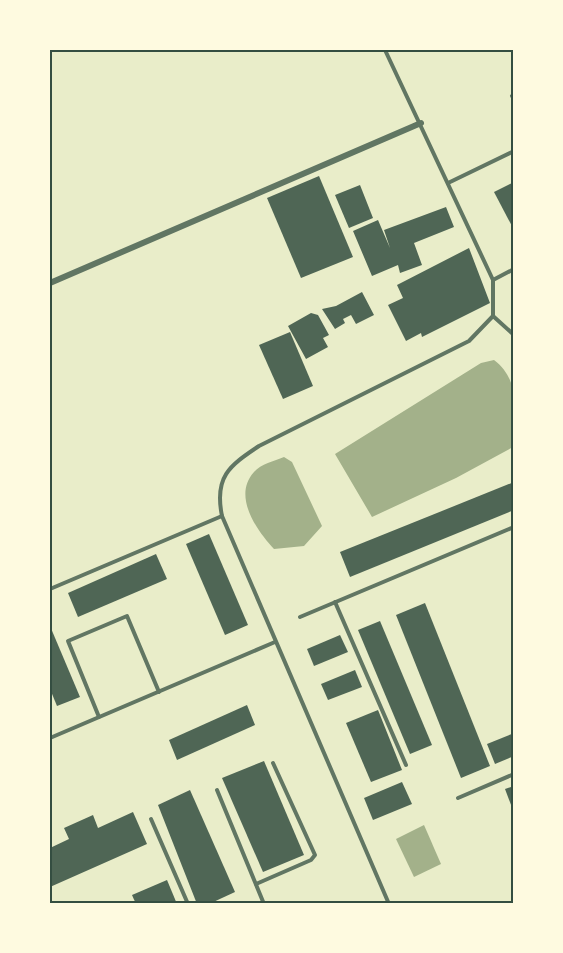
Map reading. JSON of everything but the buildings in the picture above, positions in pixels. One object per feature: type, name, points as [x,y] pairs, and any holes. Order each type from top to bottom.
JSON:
[{"type":"street","points":[[50,283],[421,123]]},
{"type":"lane","points":[[385,50],[493,280],[493,316],[469,341],[259,446],[234,462],[222,479],[218,496],[222,516],[389,903]]},
{"type":"lane","points":[[448,183],[513,151]]},
{"type":"lane","points":[[493,280],[513,269]]},
{"type":"lane","points":[[493,316],[513,335]]},
{"type":"lane","points":[[50,589],[222,516]]},
{"type":"lane","points":[[300,617],[513,527]]},
{"type":"lane","points":[[335,602],[406,765]]},
{"type":"lane","points":[[99,717],[68,640],[127,616],[159,692]]},
{"type":"lane","points":[[50,738],[275,642]]},
{"type":"lane","points":[[256,884],[311,860],[315,855],[273,763]]},
{"type":"lane","points":[[458,798],[513,774]]},
{"type":"lane","points":[[217,790],[264,903]]},
{"type":"lane","points":[[151,819],[188,903]]},
{"type":"shaded area","points":[[494,360],[503,368],[513,388],[515,411],[513,447],[456,478],[372,517],[335,454],[481,363]]},
{"type":"shaded area","points":[[284,457],[292,462],[322,526],[304,546],[274,549],[254,523],[249,513],[245,492],[248,481],[257,469]]},
{"type":"shaded area","points":[[424,825],[441,864],[414,877],[396,839]]}]
